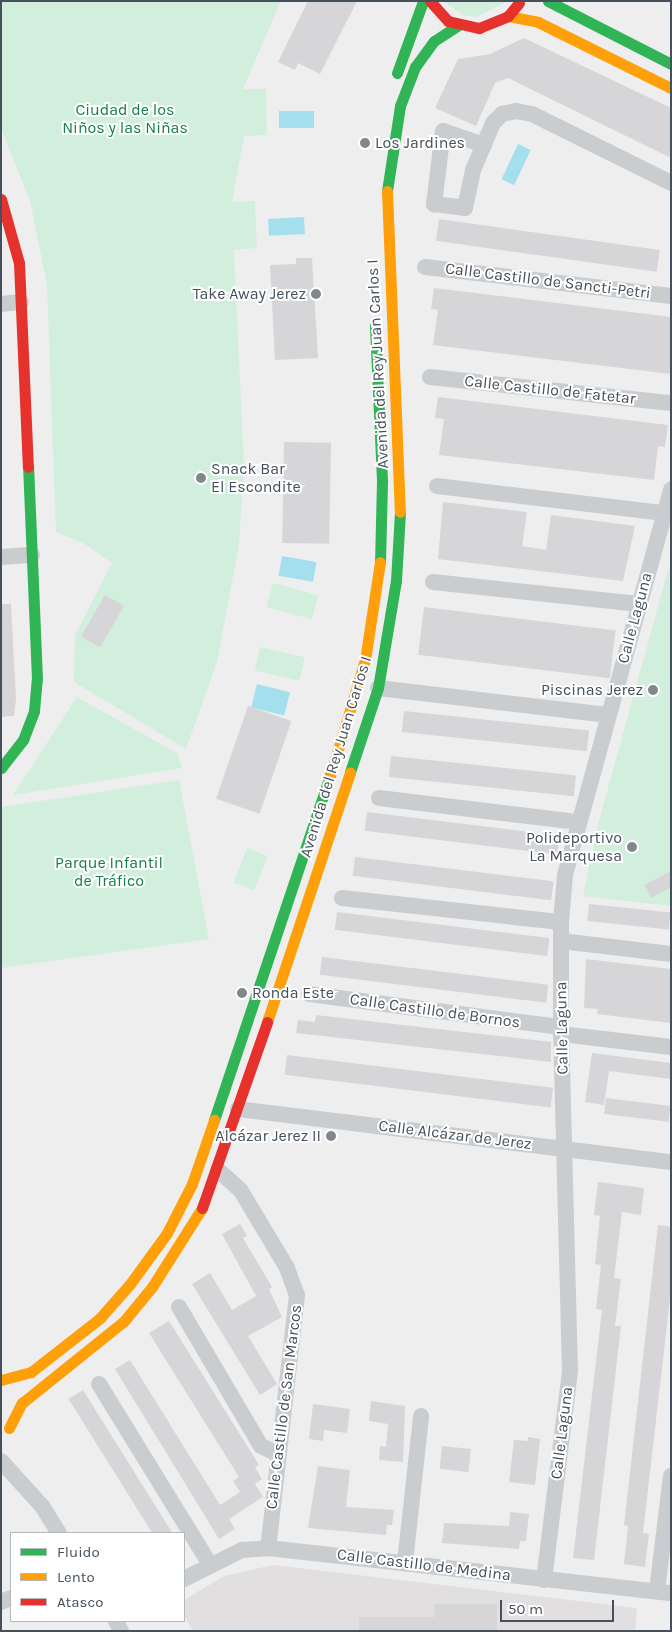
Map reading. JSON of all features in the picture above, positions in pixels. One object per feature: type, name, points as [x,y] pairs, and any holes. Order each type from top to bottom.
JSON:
[{"type":"main road","points":[[392,85],[411,42],[423,1]]},
{"type":"main road","points":[[430,1],[435,10],[459,25],[479,28],[508,16],[520,1]]},
{"type":"main road","points":[[548,1],[671,64]]},
{"type":"main road","points":[[508,16],[538,22],[671,88]]},
{"type":"main road","name":"Avenida del Rey Juan Carlos I","points":[[2,1443],[22,1403],[97,1346],[152,1287],[202,1208],[218,1170],[378,688],[396,581],[401,500],[386,196],[391,150],[400,106],[415,67],[434,41],[459,25]]},
{"type":"main road","points":[[1,199],[19,263],[37,679],[34,711],[23,740],[1,768]]},
{"type":"main road","name":"Avenida del Rey Juan Carlos I","points":[[1,1380],[31,1372],[100,1318],[130,1284],[167,1233],[202,1157],[334,763],[365,660],[380,551],[382,482],[375,316]]},
{"type":"main road","points":[[6,1404],[9,1428]]},
{"type":"street","points":[[484,145],[444,130],[434,204],[465,208],[473,170],[484,145],[493,123],[502,114],[532,114],[671,183]]},
{"type":"street","name":"Calle Castillo de Sancti-Petri","points":[[425,267],[671,296]]},
{"type":"street","points":[[1,304],[21,302]]},
{"type":"street","name":"Calle Castillo de Fatetar","points":[[430,377],[671,403]]},
{"type":"street","points":[[437,486],[664,513]]},
{"type":"street","name":"Calle Laguna","points":[[544,1580],[570,1371],[561,1031],[561,922],[565,875],[577,822],[671,489]]},
{"type":"street","points":[[1,557],[32,555]]},
{"type":"street","points":[[433,582],[639,604]]},
{"type":"street","points":[[378,688],[608,715]]},
{"type":"street","points":[[379,798],[577,822]]},
{"type":"street","points":[[342,898],[561,922]]},
{"type":"street","points":[[561,941],[671,954]]},
{"type":"street","name":"Calle Castillo de Bornos","points":[[309,994],[671,1047]]},
{"type":"street","name":"Calle Alcázar de Jerez","points":[[238,1109],[671,1162]]},
{"type":"street","name":"Calle Castillo de San Marcos","points":[[218,1170],[241,1191],[287,1268],[297,1295],[268,1548]]},
{"type":"street","points":[[179,1307],[262,1446],[278,1454]]},
{"type":"street","points":[[99,1384],[209,1563]]},
{"type":"street","points":[[405,1562],[422,1416]]},
{"type":"street","points":[[1,1461],[42,1506],[58,1532]]},
{"type":"street","points":[[664,1592],[671,1476]]},
{"type":"street","name":"Calle Castillo de Medina","points":[[185,1578],[209,1563],[242,1550],[268,1548],[664,1592]]},
{"type":"shaded area","points":[[273,1565],[637,1608],[635,1631],[193,1631],[185,1618],[185,1599],[224,1576]]},
{"type":"green space","name":"Ciudad de los Niños y las Niñas","points":[[1,1],[281,1],[243,89],[266,89],[267,135],[244,136],[232,202],[255,201],[257,248],[234,250],[244,467],[239,544],[217,662],[186,749],[74,682],[75,635],[112,563],[83,543],[56,532],[47,285],[30,201],[1,128]]},
{"type":"green space","points":[[443,1],[508,1],[477,17],[463,15]]},
{"type":"green space","points":[[671,559],[671,906],[583,896],[599,821]]},
{"type":"green space","points":[[273,583],[318,595],[312,619],[267,607]]},
{"type":"green space","points":[[260,647],[305,657],[299,681],[255,670]]},
{"type":"green space","points":[[77,697],[177,753],[182,768],[13,795]]},
{"type":"green space","name":"Parque Infantil de Tráfico","points":[[179,780],[209,939],[1,968],[1,807]]},
{"type":"green space","points":[[247,848],[268,856],[254,890],[234,883]]},
{"type":"water","points":[[279,111],[314,111],[314,128],[279,128]]},
{"type":"water","points":[[518,144],[531,150],[514,185],[502,179]]},
{"type":"water","points":[[304,217],[305,234],[269,236],[268,219]]},
{"type":"water","points":[[282,556],[316,562],[313,582],[279,576]]},
{"type":"water","points":[[257,684],[290,692],[284,716],[251,707]]},
{"type":"building","points":[[308,1],[357,1],[320,74],[298,63],[295,70],[278,62]]},
{"type":"building","points":[[524,38],[671,108],[671,158],[508,78],[495,83],[476,126],[435,108],[458,59],[490,54]]},
{"type":"building","points":[[439,219],[660,250],[657,272],[436,241]]},
{"type":"building","points":[[296,258],[312,258],[318,358],[275,360],[270,265],[296,264]]},
{"type":"building","points":[[434,288],[671,317],[671,374],[433,345],[438,310],[431,309]]},
{"type":"building","points":[[438,397],[668,425],[665,447],[658,446],[654,480],[439,455],[444,419],[435,418]]},
{"type":"building","points":[[284,442],[331,443],[329,544],[282,543]]},
{"type":"building","name":"Snack Bar El Escondite","points":[[206,471],[209,482],[196,485],[193,474]]},
{"type":"building","points":[[443,502],[527,512],[522,546],[546,550],[551,515],[635,526],[623,581],[438,559]]},
{"type":"building","points":[[105,595],[124,606],[100,648],[81,637]]},
{"type":"building","points":[[1,604],[11,604],[16,699],[14,716],[1,717]]},
{"type":"building","points":[[424,607],[616,631],[610,678],[418,655]]},
{"type":"building","points":[[248,706],[291,721],[260,814],[216,799]]},
{"type":"building","points":[[404,711],[589,730],[587,751],[402,732]]},
{"type":"building","points":[[391,756],[576,775],[574,796],[389,777]]},
{"type":"building","points":[[367,812],[560,836],[557,855],[365,831]]},
{"type":"building","points":[[355,857],[554,881],[551,900],[353,876]]},
{"type":"building","points":[[671,871],[671,887],[651,898],[644,885]]},
{"type":"building","points":[[589,904],[671,913],[669,929],[587,921]]},
{"type":"building","points":[[337,912],[549,938],[547,956],[335,930]]},
{"type":"building","points":[[322,957],[548,985],[546,1003],[320,975]]},
{"type":"building","points":[[586,959],[671,969],[671,1023],[597,1014],[598,1009],[584,1008]]},
{"type":"building","points":[[316,1015],[551,1042],[551,1062],[296,1033],[298,1020],[315,1022]]},
{"type":"building","points":[[592,1053],[671,1063],[671,1079],[609,1071],[604,1105],[585,1102]]},
{"type":"building","points":[[287,1055],[553,1088],[551,1108],[285,1075]]},
{"type":"building","points":[[606,1098],[671,1106],[669,1122],[604,1114]]},
{"type":"building","points":[[598,1182],[644,1188],[641,1215],[622,1212],[614,1278],[621,1279],[615,1326],[621,1326],[594,1560],[573,1558],[602,1310],[596,1309],[601,1265],[595,1264],[600,1216],[594,1215]]},
{"type":"building","points":[[240,1224],[247,1236],[243,1238],[272,1287],[269,1289],[282,1317],[248,1336],[277,1384],[260,1395],[192,1284],[210,1273],[232,1310],[256,1296],[222,1234]]},
{"type":"building","points":[[658,1225],[671,1227],[671,1290],[643,1533],[649,1534],[645,1567],[624,1564],[628,1526],[624,1525]]},
{"type":"building","points":[[169,1321],[259,1465],[255,1467],[262,1479],[255,1484],[263,1497],[229,1519],[235,1529],[219,1539],[115,1369],[130,1360],[220,1505],[240,1492],[233,1481],[239,1477],[149,1333]]},
{"type":"building","points":[[83,1390],[172,1532],[152,1532],[69,1399]]},
{"type":"building","points":[[371,1401],[405,1406],[403,1462],[379,1460],[380,1446],[386,1447],[388,1424],[369,1421]]},
{"type":"building","points":[[313,1404],[350,1409],[347,1433],[324,1430],[323,1441],[309,1439]]},
{"type":"building","points":[[528,1437],[540,1439],[535,1485],[509,1482],[514,1440],[528,1441]]},
{"type":"building","points":[[442,1446],[471,1449],[468,1472],[440,1469]]},
{"type":"building","points":[[318,1466],[350,1470],[346,1507],[394,1510],[392,1525],[387,1525],[386,1535],[308,1528]]},
{"type":"building","points":[[510,1512],[529,1514],[526,1541],[520,1541],[519,1549],[442,1543],[444,1523],[509,1526]]},
{"type":"building","points":[[434,1604],[497,1604],[497,1631],[359,1631],[359,1617],[435,1617]]},
{"type":"traffic: fast","points":[[397,73],[423,1]]},
{"type":"traffic: fast","points":[[548,1],[671,64]]},
{"type":"traffic: fast","points":[[387,191],[400,106],[415,67],[434,41],[459,25]]},
{"type":"traffic: fast","points":[[375,326],[382,482],[380,562]]},
{"type":"traffic: fast","points":[[1,768],[23,740],[34,711],[37,679],[28,467]]},
{"type":"traffic: fast","points":[[350,772],[378,688],[396,581],[400,512]]},
{"type":"traffic: fast","points":[[214,1120],[331,773]]},
{"type":"traffic: slow","points":[[508,16],[538,22],[671,88]]},
{"type":"traffic: slow","points":[[387,191],[400,512]]},
{"type":"traffic: slow","points":[[331,773],[365,660],[380,562]]},
{"type":"traffic: slow","points":[[267,1022],[350,772]]},
{"type":"traffic: slow","points":[[1,1380],[31,1372],[100,1318],[130,1284],[167,1233],[192,1184],[214,1120]]},
{"type":"traffic: slow","points":[[9,1428],[22,1403],[124,1321],[152,1287],[202,1208]]},
{"type":"traffic: jam","points":[[430,1],[448,21],[479,28],[508,16],[519,3]]},
{"type":"traffic: jam","points":[[1,199],[19,263],[28,467]]},
{"type":"traffic: jam","points":[[202,1208],[267,1022]]},
{"type":"place","name":"Los Jardines","points":[[365,143]]},
{"type":"place","name":"Take Away Jerez","points":[[316,294]]},
{"type":"place","name":"Snack Bar El Escondite","points":[[201,478]]},
{"type":"place","name":"Piscinas Jerez","points":[[653,690]]},
{"type":"place","name":"Polideportivo La Marquesa","points":[[632,847]]},
{"type":"place","name":"Ronda Este","points":[[242,993]]},
{"type":"place","name":"Alcázar Jerez II","points":[[331,1136]]}]
